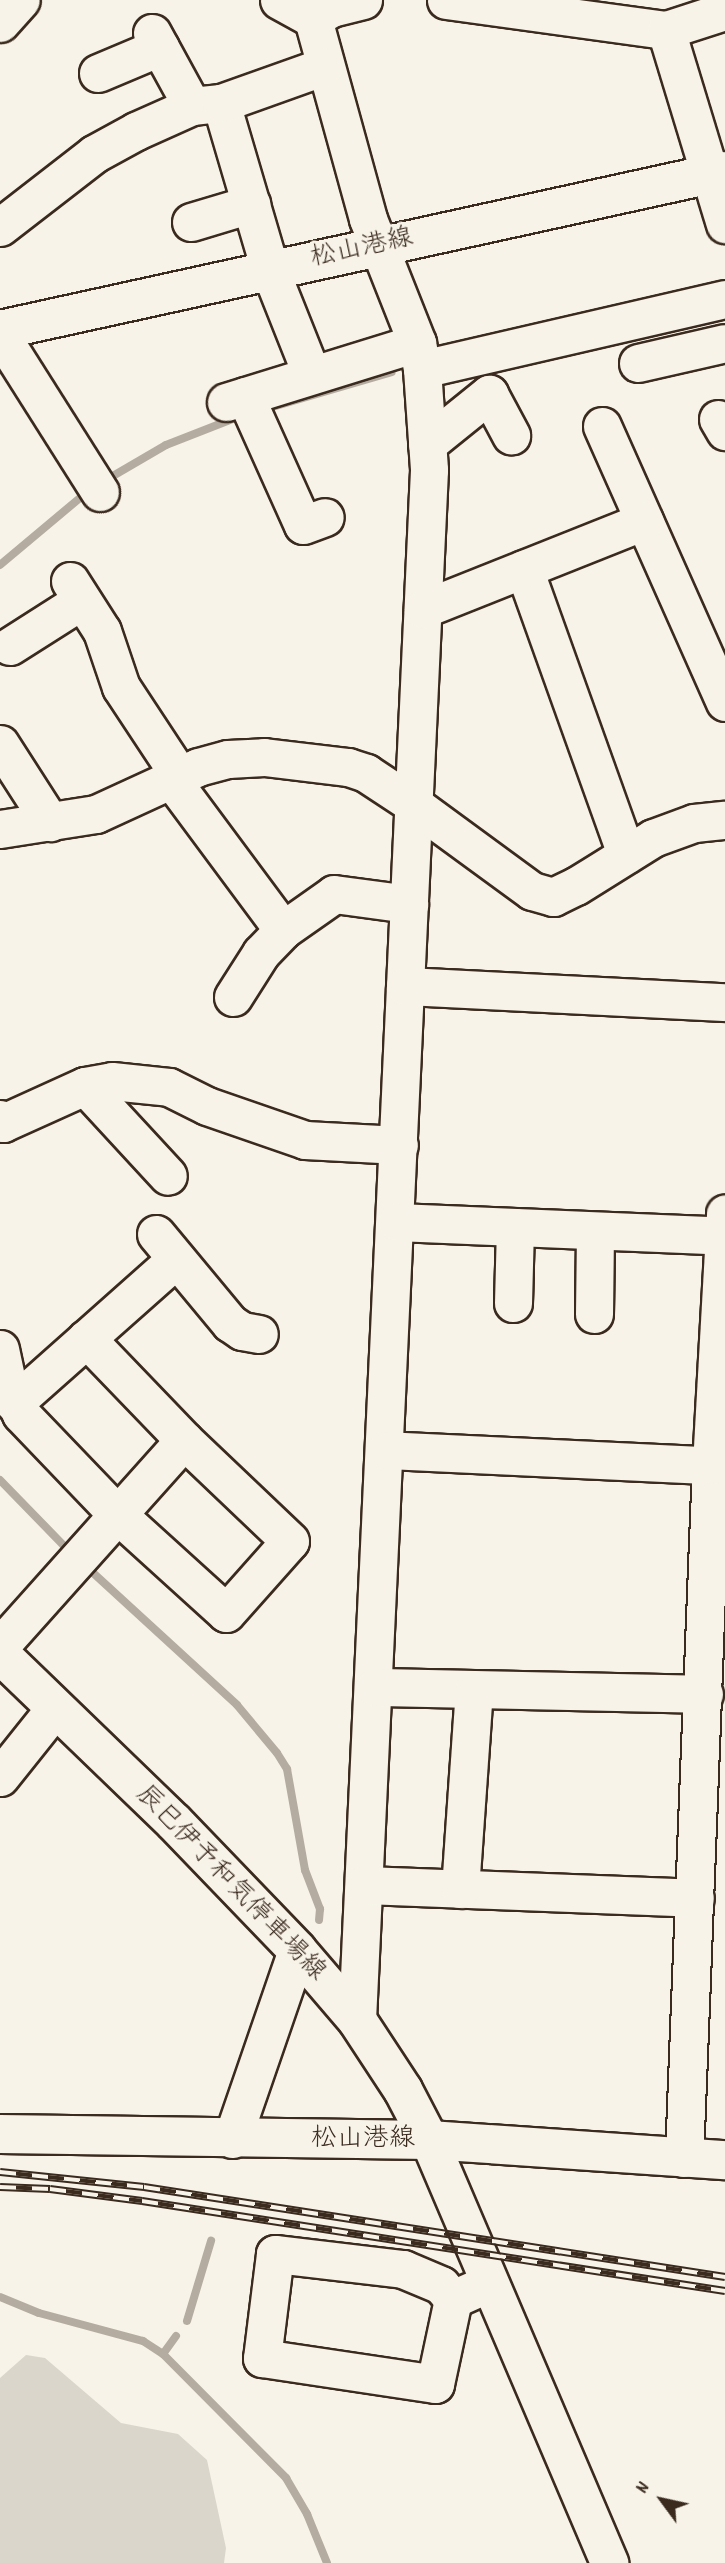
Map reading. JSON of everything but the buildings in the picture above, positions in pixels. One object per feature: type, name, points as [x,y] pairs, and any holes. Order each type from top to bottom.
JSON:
[{"type":"main road","name":"松山港線","points":[[0,332],[717,172]]},
{"type":"main road","name":"辰巳伊予和気停車場線","points":[[0,1654],[174,1822],[297,1951],[357,2020],[403,2090],[429,2140]]},
{"type":"main road","name":"松山港線","points":[[0,2134],[429,2140],[725,2160]]},
{"type":"street","points":[[0,23],[21,0]]},
{"type":"street","points":[[279,0],[313,19],[368,219],[420,356],[428,444],[397,1222],[357,2020]]},
{"type":"street","points":[[313,19],[331,8],[363,0]]},
{"type":"street","points":[[446,0],[666,30],[725,11]]},
{"type":"street","points":[[666,30],[717,172],[725,224]]},
{"type":"street","points":[[98,73],[156,40],[206,105],[251,204],[270,270],[311,373]]},
{"type":"street","points":[[0,227],[94,154],[206,105],[325,66]]},
{"type":"street","points":[[191,222],[251,204]]},
{"type":"street","points":[[325,517],[303,525],[236,399],[311,373],[420,356],[725,299]]},
{"type":"street","points":[[0,332],[12,378],[100,492]]},
{"type":"street","points":[[638,363],[725,342]]},
{"type":"street","points":[[428,444],[489,394],[512,435]]},
{"type":"street","points":[[602,426],[725,702]]},
{"type":"street","points":[[423,609],[644,521]]},
{"type":"street","points":[[523,569],[626,854]]},
{"type":"street","points":[[10,646],[76,591],[102,631],[121,687],[175,777],[283,930]]},
{"type":"street","points":[[0,744],[50,822]]},
{"type":"street","points":[[0,830],[96,814],[198,766],[228,760],[264,757],[348,767],[366,773],[413,804],[533,891],[553,897],[576,886],[653,838],[694,823],[725,820]]},
{"type":"street","points":[[233,997],[261,953],[283,930],[334,894],[409,904]]},
{"type":"street","points":[[405,986],[725,1002]]},
{"type":"street","points":[[0,1119],[3,1123],[85,1086],[112,1081],[169,1087],[207,1106],[305,1140],[399,1145]]},
{"type":"street","points":[[85,1086],[168,1175]]},
{"type":"street","points":[[684,2158],[695,1898],[713,1782],[704,1694],[718,1466],[725,1213]]},
{"type":"street","points":[[397,1222],[725,1236]]},
{"type":"street","points":[[513,1303],[515,1227]]},
{"type":"street","points":[[594,1314],[595,1231]]},
{"type":"street","points":[[14,1403],[86,1338],[166,1246],[230,1323],[243,1331],[259,1334]]},
{"type":"street","points":[[0,1349],[14,1403],[117,1514],[226,1613],[290,1541],[184,1440],[86,1338]]},
{"type":"street","points":[[0,1646],[184,1440]]},
{"type":"street","points":[[385,1450],[718,1466]]},
{"type":"street","points":[[375,1687],[704,1694]]},
{"type":"street","points":[[460,1889],[474,1689]]},
{"type":"street","points":[[0,1777],[55,1708]]},
{"type":"street","points":[[364,1885],[695,1898]]},
{"type":"street","points":[[232,2139],[297,1951]]},
{"type":"street","points":[[429,2140],[609,2563]]},
{"type":"street","points":[[275,2254],[403,2270],[441,2285],[453,2299],[435,2384],[262,2358],[275,2254]]},
{"type":"street","points":[[453,2299],[489,2283]]},
{"type":"shaded area","points":[[26,2355],[45,2358],[121,2423],[178,2434],[207,2460],[226,2548],[224,2563],[0,2563],[0,2378]]},
{"type":"waterway","points":[[262,410],[392,372]]},
{"type":"waterway","points":[[106,480],[166,445],[240,416]]},
{"type":"waterway","points":[[0,565],[87,492]]},
{"type":"waterway","points":[[0,1480],[70,1552]]},
{"type":"waterway","points":[[91,1571],[237,1705],[277,1753],[287,1769],[305,1870],[320,1909],[319,1920]]},
{"type":"waterway","points":[[187,2321],[211,2241]]},
{"type":"waterway","points":[[0,2297],[39,2313],[143,2341],[163,2354]]},
{"type":"waterway","points":[[176,2336],[163,2354],[286,2478],[307,2514],[327,2563]]},
{"type":"railway","points":[[0,2172],[144,2187],[725,2277]]},
{"type":"railway","points":[[0,2187],[50,2189],[142,2201],[725,2291]]}]
